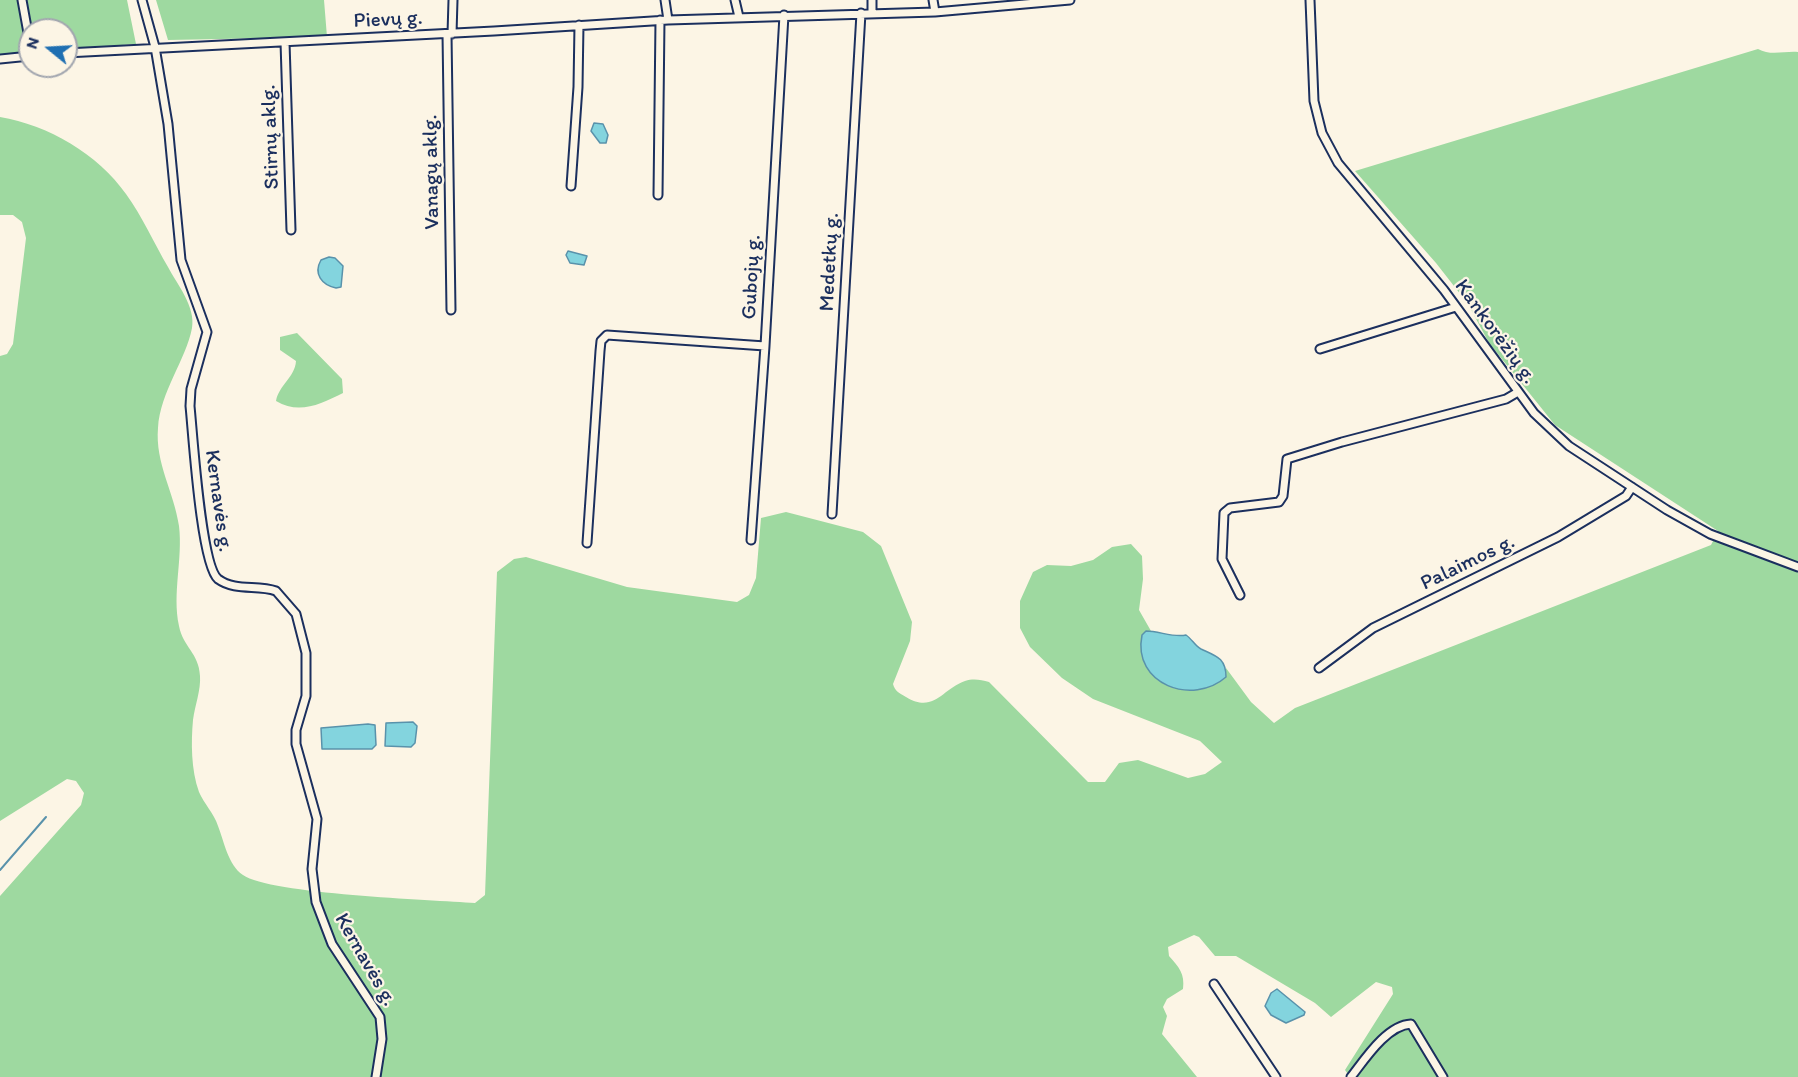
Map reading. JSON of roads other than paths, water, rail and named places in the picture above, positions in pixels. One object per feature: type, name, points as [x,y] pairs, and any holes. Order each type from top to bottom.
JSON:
[{"type":"street","points":[[22,0],[25,18]]},
{"type":"street","name":"Kernavės g.","points":[[142,0],[155,47],[168,124],[178,242],[207,332],[191,389],[190,406],[206,552],[216,577],[228,585],[266,587],[276,591],[296,615],[301,627],[307,677],[296,744],[317,819],[312,884],[316,902],[332,944],[380,1017],[382,1039],[376,1077]]},
{"type":"street","name":"Vanagų aklg.","points":[[451,310],[449,34],[453,0]]},
{"type":"street","points":[[658,195],[665,0]]},
{"type":"street","points":[[735,0],[739,17]]},
{"type":"street","points":[[872,0],[872,12]]},
{"type":"street","points":[[933,0],[935,12]]},
{"type":"street","name":"Pievų g.","points":[[78,51],[449,34],[664,20],[872,12],[935,12],[1070,0]]},
{"type":"street","name":"Kankorėžių g.","points":[[1310,0],[1314,101],[1322,133],[1338,163],[1368,202],[1424,264],[1518,392],[1556,436],[1632,487],[1710,534],[1798,567]]},
{"type":"street","name":"Medetkų g.","points":[[832,514],[861,13]]},
{"type":"street","name":"Gubojų g.","points":[[751,540],[765,346],[784,15]]},
{"type":"street","points":[[571,186],[578,87],[579,25]]},
{"type":"street","name":"Stirnų aklg.","points":[[285,42],[291,230]]},
{"type":"street","points":[[0,59],[18,57]]},
{"type":"street","points":[[1320,349],[1456,308]]},
{"type":"street","points":[[587,543],[600,351],[601,341],[607,334],[765,346]]},
{"type":"street","points":[[1240,595],[1222,559],[1224,513],[1230,508],[1279,502],[1283,496],[1287,459],[1342,442],[1506,399],[1518,392]]},
{"type":"street","name":"Palaimos g.","points":[[1319,668],[1373,628],[1558,537],[1626,496],[1632,487]]},
{"type":"street","points":[[1214,984],[1276,1077]]},
{"type":"street","points":[[1351,1077],[1389,1034],[1401,1024],[1411,1023],[1443,1077]]},
{"type":"water","points":[[594,123],[603,124],[608,135],[606,143],[600,143],[591,131]]},
{"type":"water","points":[[568,251],[587,256],[584,265],[570,263],[566,255]]},
{"type":"water","points":[[329,257],[335,258],[343,266],[341,287],[336,288],[323,282],[320,278],[318,270],[321,260]]},
{"type":"water","points":[[1146,631],[1177,636],[1186,635],[1199,648],[1216,656],[1222,662],[1226,677],[1213,686],[1198,690],[1182,690],[1168,686],[1155,678],[1146,667],[1141,652],[1142,635]]},
{"type":"water","points":[[413,722],[417,726],[415,743],[411,747],[385,746],[386,723]]},
{"type":"water","points":[[375,725],[376,745],[372,749],[322,749],[321,728]]},
{"type":"water","points":[[1277,989],[1305,1012],[1304,1015],[1286,1023],[1271,1015],[1265,1006],[1271,993]]},
{"type":"waterway","points":[[0,870],[46,817]]}]
